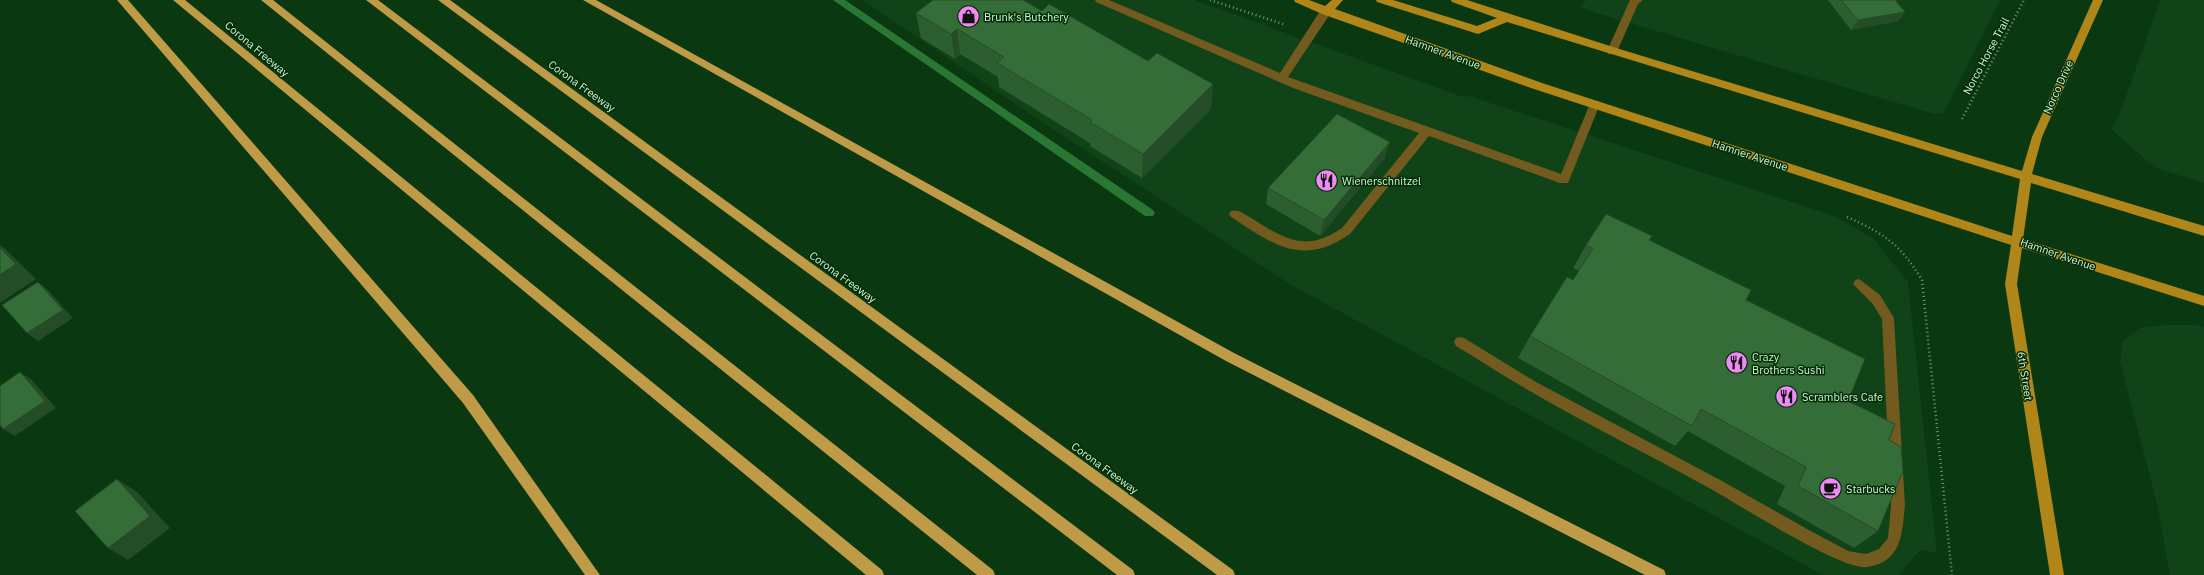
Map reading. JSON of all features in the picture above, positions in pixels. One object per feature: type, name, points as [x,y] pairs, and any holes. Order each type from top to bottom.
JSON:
[{"type":"highway","points":[[122,0],[468,399],[593,575]]},
{"type":"highway","name":"Corona Freeway","points":[[178,0],[877,575]]},
{"type":"highway","points":[[266,0],[988,575]]},
{"type":"highway","points":[[371,0],[1128,575]]},
{"type":"highway","name":"Corona Freeway","points":[[443,0],[1228,575]]},
{"type":"highway","points":[[588,0],[1230,357],[1659,575]]},
{"type":"main road","name":"Hamner Avenue","points":[[1299,0],[1326,11],[1538,86],[1888,201],[2016,240],[2204,301]]},
{"type":"main road","points":[[1326,11],[1338,0]]},
{"type":"main road","points":[[1381,0],[1478,30],[1507,18]]},
{"type":"main road","points":[[1456,0],[1507,18],[1612,51],[2204,231]]},
{"type":"main road","name":"Norco Drive","points":[[2026,177],[2038,132],[2098,0]]},
{"type":"main road","name":"6th Street","points":[[2026,177],[2016,240],[2012,292],[2056,575]]},
{"type":"lane","points":[[1100,0],[1282,78],[1564,180],[1595,104]]},
{"type":"lane","points":[[1612,51],[1634,1],[1638,0]]},
{"type":"lane","points":[[1282,78],[1326,11]]},
{"type":"lane","points":[[1235,214],[1273,237],[1302,247],[1321,246],[1335,240],[1346,231],[1426,131]]},
{"type":"lane","points":[[1460,342],[1532,386],[1717,485],[1802,534],[1846,557],[1866,561],[1884,554],[1894,541],[1898,505],[1888,318],[1876,299],[1859,284]]},
{"type":"path","points":[[1210,0],[1312,34]]},
{"type":"path","name":"Norco Horse Trail","points":[[1962,118],[2024,0]]},
{"type":"path","points":[[1846,216],[1894,240],[1908,256],[1922,280],[1952,575]]},
{"type":"shaded area","points":[[862,0],[1195,0],[1463,97],[1469,96],[1832,215],[1874,239],[1908,282],[1937,553],[1920,550],[1899,575],[1823,575],[1291,285],[1042,122]]},
{"type":"shaded area","points":[[1586,0],[2000,0],[1944,113],[1934,114],[1580,8]]},
{"type":"shaded area","points":[[2160,0],[2204,0],[2204,183],[2155,168],[2111,129],[2118,119]]},
{"type":"shaded area","points":[[2164,325],[2196,325],[2204,327],[2204,575],[2170,575],[2157,504],[2120,361],[2123,341],[2140,328]]},
{"type":"building","points":[[933,0],[1023,0],[1042,11],[1049,4],[1148,61],[1157,53],[1213,84],[1143,154],[1090,122],[1092,120],[997,63],[1004,57],[957,29],[951,34],[916,13]]},
{"type":"building","points":[[1841,0],[1895,0],[1905,12],[1858,20]]},
{"type":"building","name":"Wienerschnitzel","points":[[1337,114],[1390,142],[1324,220],[1268,188]]},
{"type":"building","points":[[1606,214],[1652,236],[1649,240],[1751,290],[1746,300],[1865,359],[1848,401],[1895,424],[1889,440],[1901,447],[1903,471],[1878,531],[1798,486],[1806,467],[1701,409],[1692,426],[1530,336],[1567,277],[1573,280],[1593,248],[1586,245]]},
{"type":"building","points":[[0,248],[16,264],[0,275]]},
{"type":"building","points":[[38,282],[63,310],[27,333],[2,305]]},
{"type":"building","points":[[20,372],[45,401],[3,429],[0,425],[0,386]]},
{"type":"building","points":[[117,479],[150,516],[108,548],[75,511]]},
{"type":"waterway","points":[[838,0],[1149,213]]},
{"type":"place","name":"Brunk's Butchery","points":[[969,17]]},
{"type":"place","name":"Wienerschnitzel","points":[[1326,181]]},
{"type":"place","name":"Crazy Brothers Sushi","points":[[1737,363]]},
{"type":"place","name":"Scramblers Cafe","points":[[1787,397]]},
{"type":"place","name":"Starbucks","points":[[1831,489]]}]
